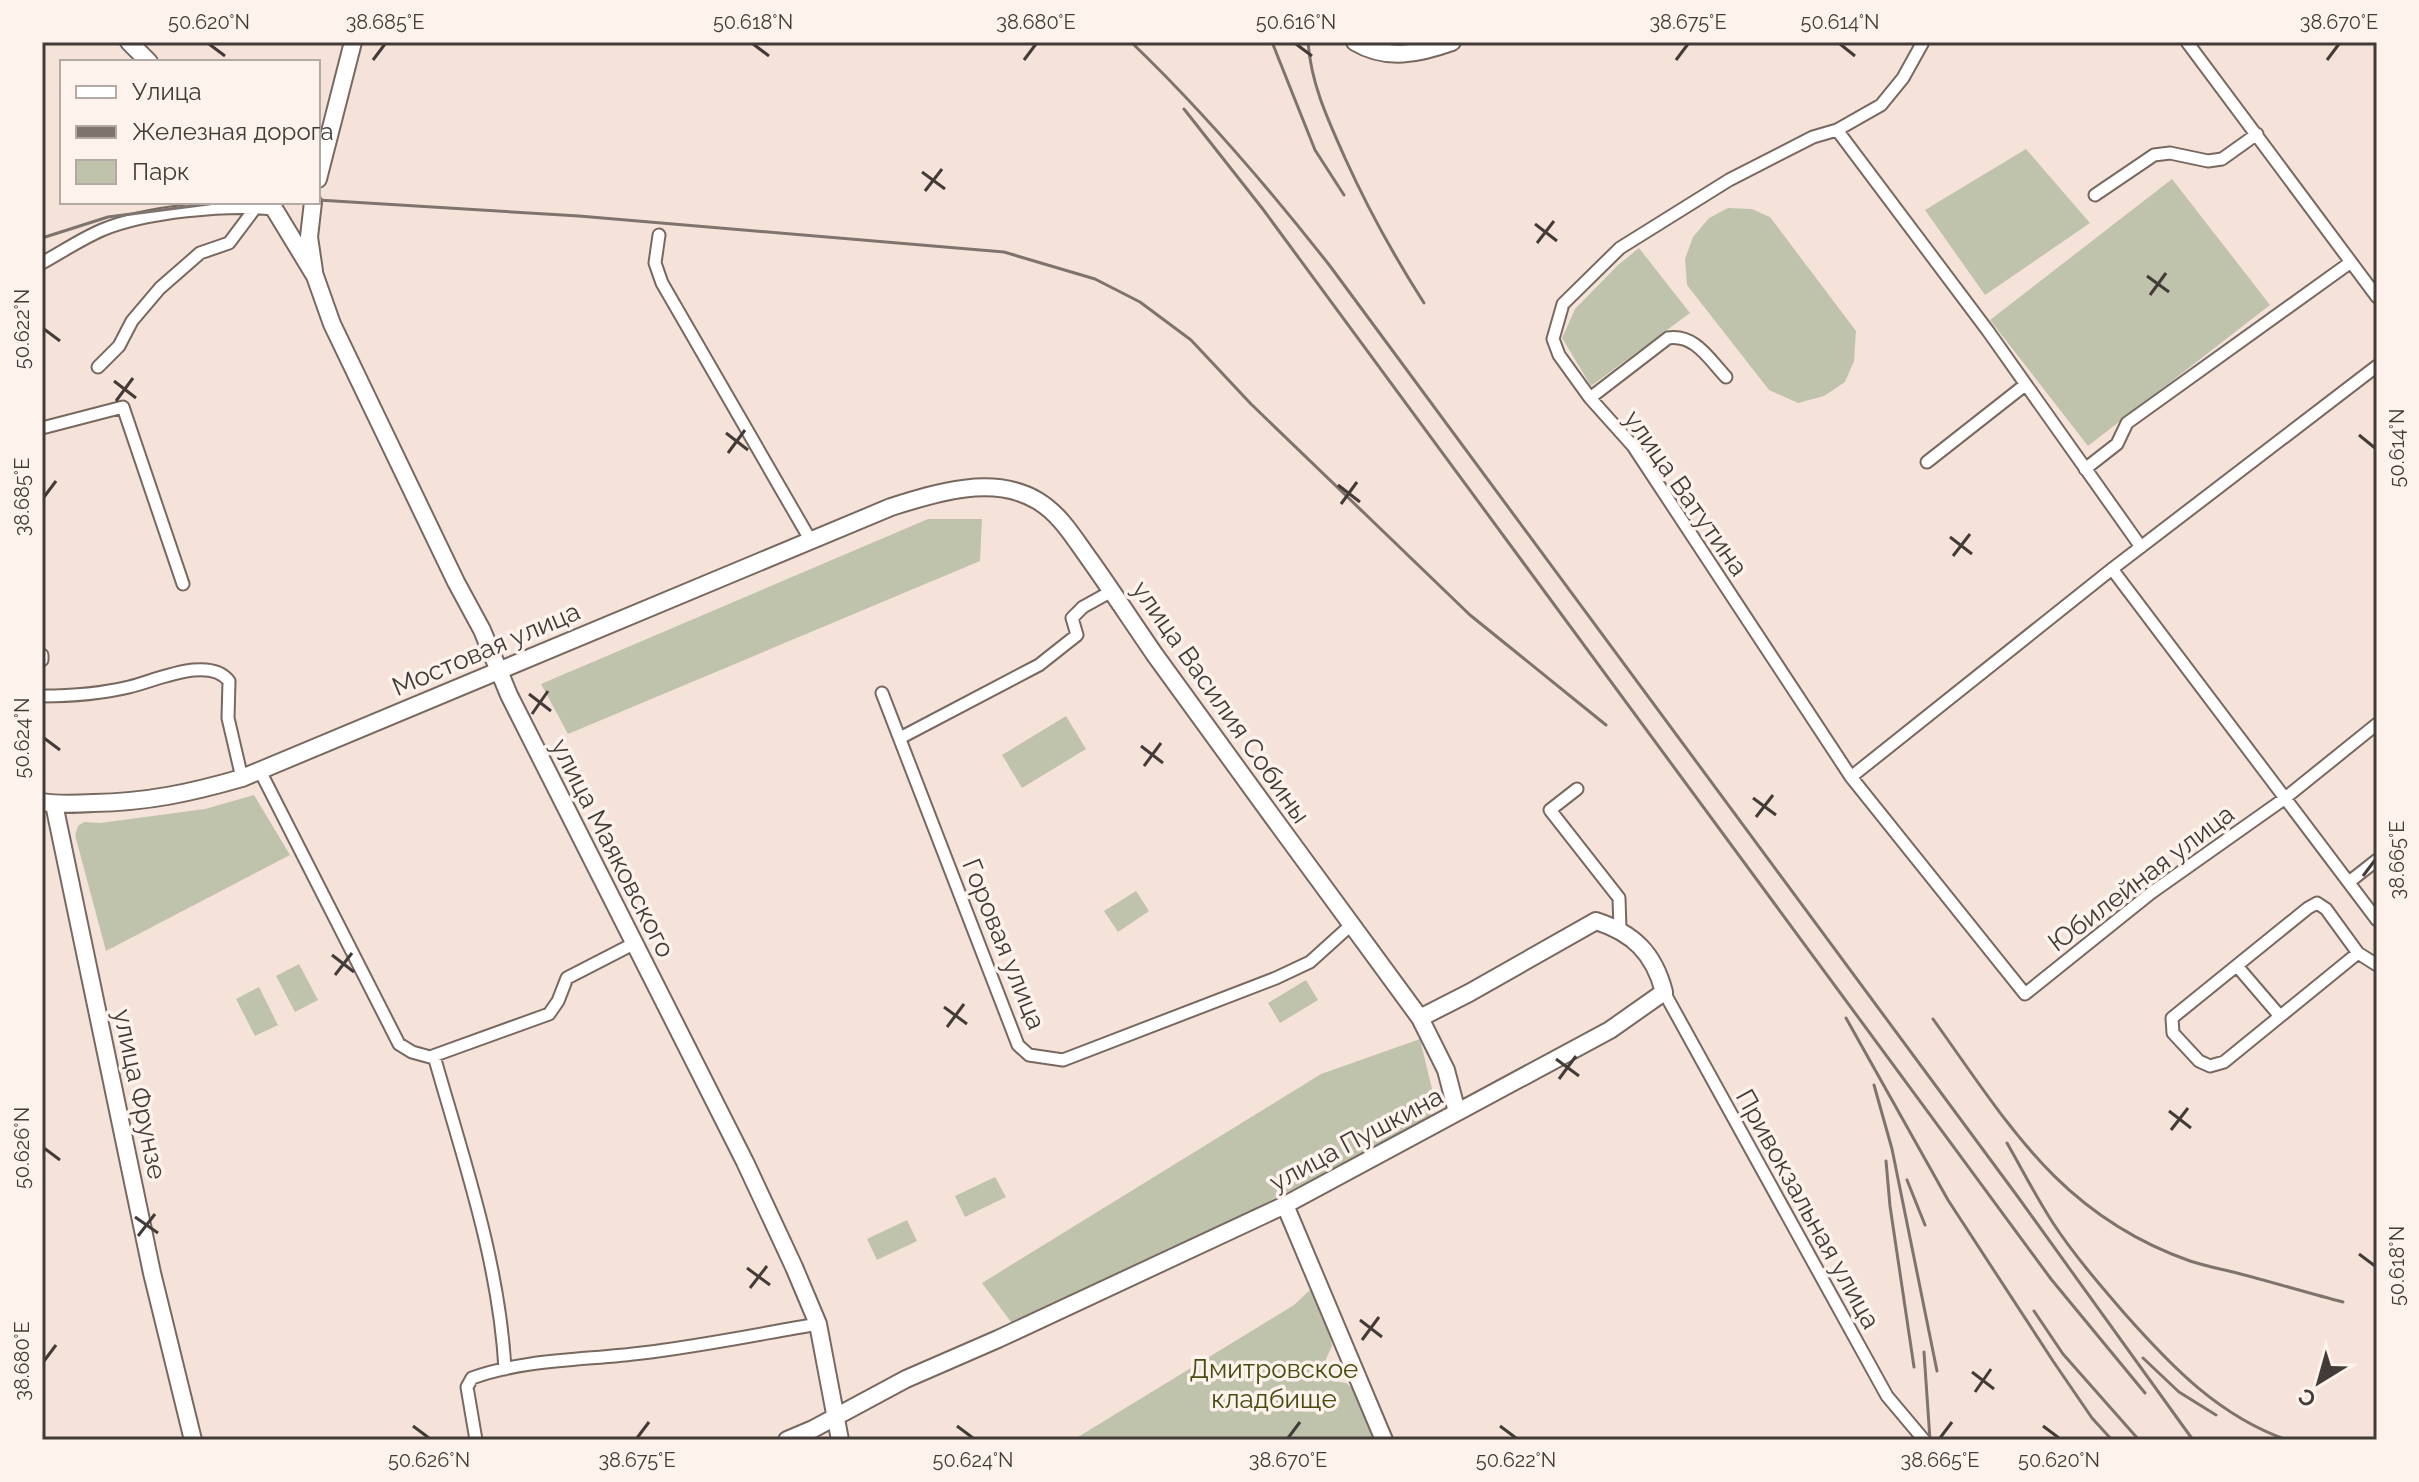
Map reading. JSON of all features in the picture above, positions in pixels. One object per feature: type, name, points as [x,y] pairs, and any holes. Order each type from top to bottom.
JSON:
[{"type":"street","points":[[322,152],[353,42]]},
{"type":"street","points":[[1355,42],[1369,50],[1389,55],[1425,52],[1452,42]]},
{"type":"street","name":"улица Ватутина","points":[[1923,42],[1903,78],[1881,105],[1837,130],[1813,137],[1729,180],[1620,248],[1563,304],[1553,339],[1559,355],[1590,398],[1633,446],[1851,777],[2025,994]]},
{"type":"street","points":[[2187,42],[2377,297]]},
{"type":"street","points":[[135,44],[147,60]]},
{"type":"street","points":[[1837,130],[2141,547]]},
{"type":"street","points":[[2095,195],[2154,155],[2170,153],[2208,161],[2222,159],[2257,134]]},
{"type":"street","points":[[313,204],[309,237],[315,276]]},
{"type":"street","points":[[42,263],[102,230],[145,217],[266,206]]},
{"type":"street","points":[[98,367],[119,346],[132,321],[160,288],[200,253],[229,243],[266,206]]},
{"type":"street","name":"улица Маяковского","points":[[266,206],[315,276],[332,324],[482,630],[509,695],[745,1162],[818,1324],[840,1440]]},
{"type":"street","points":[[659,235],[655,263],[662,283],[811,541]]},
{"type":"street","points":[[2085,469],[2117,444],[2127,423],[2351,262]]},
{"type":"street","points":[[1590,398],[1668,338],[1680,336],[1693,342],[1726,377]]},
{"type":"street","points":[[1851,777],[2112,569],[2377,366]]},
{"type":"street","points":[[1927,462],[2025,385]]},
{"type":"street","points":[[42,428],[123,407],[183,584]]},
{"type":"street","name":"улица Василия Собины","points":[[939,492],[978,487],[1021,493],[1037,500],[1056,515],[1420,1018],[1446,1070],[1457,1112]]},
{"type":"street","name":"Мостовая улица","points":[[48,803],[174,797],[242,778],[891,507],[939,492]]},
{"type":"street","points":[[2112,569],[2377,920]]},
{"type":"street","points":[[900,738],[1039,665],[1077,635],[1072,618],[1083,607],[1112,591]]},
{"type":"street","points":[[42,696],[78,696],[131,686],[175,672],[207,670],[224,674],[229,681],[228,718],[242,778]]},
{"type":"street","name":"Горовая улица","points":[[882,693],[1018,1045],[1029,1055],[1063,1060],[1276,978],[1310,962],[1351,925]]},
{"type":"street","name":"Юбилейная улица","points":[[2025,994],[2151,893],[2284,799],[2377,724]]},
{"type":"street","points":[[260,771],[371,986],[391,1032],[406,1049],[422,1056],[434,1056],[549,1014],[567,978],[635,943]]},
{"type":"street","points":[[1577,789],[1550,810],[1619,898],[1620,929]]},
{"type":"street","name":"улица Фрунзе","points":[[48,803],[152,1273],[193,1440]]},
{"type":"street","points":[[2349,882],[2377,860]]},
{"type":"street","points":[[2358,953],[2224,1062],[2210,1066],[2199,1061],[2173,1033],[2172,1018],[2317,903],[2326,909],[2358,953],[2377,965]]},
{"type":"street","points":[[1420,1018],[1596,921],[1620,929],[1643,950],[1660,976],[1664,992]]},
{"type":"street","points":[[2237,966],[2279,1015]]},
{"type":"street","name":"улица Пушкина","points":[[787,1440],[906,1379],[1285,1205],[1610,1030],[1664,992]]},
{"type":"street","name":"Привокзальная улица","points":[[1664,992],[1887,1396],[1924,1440]]},
{"type":"street","points":[[434,1056],[484,1229],[504,1346],[505,1369]]},
{"type":"street","points":[[1285,1205],[1384,1440]]},
{"type":"street","points":[[476,1440],[467,1387],[472,1378],[505,1369],[645,1353],[818,1324]]},
{"type":"green space","points":[[2026,149],[2090,223],[1985,295],[1925,210]]},
{"type":"green space","points":[[2172,179],[2270,305],[2088,446],[1990,320]]},
{"type":"green space","points":[[1728,208],[1752,209],[1770,217],[1856,331],[1854,361],[1845,382],[1824,396],[1798,403],[1769,390],[1687,285],[1685,259],[1693,237],[1709,218]]},
{"type":"green space","points":[[1639,248],[1690,313],[1591,386],[1562,338],[1575,309]]},
{"type":"green space","points":[[928,519],[982,519],[980,561],[568,734],[541,684]]},
{"type":"green space","points":[[1066,716],[1086,749],[1022,788],[1002,755]]},
{"type":"green space","points":[[254,795],[290,855],[106,951],[75,835],[78,826],[84,822],[100,823],[205,809]]},
{"type":"green space","points":[[1136,891],[1149,911],[1118,932],[1104,911]]},
{"type":"green space","points":[[299,964],[318,1000],[295,1012],[276,976]]},
{"type":"green space","points":[[1306,980],[1318,1000],[1280,1023],[1268,1003]]},
{"type":"green space","points":[[259,987],[278,1025],[255,1036],[236,999]]},
{"type":"green space","points":[[1420,1039],[1434,1097],[1430,1117],[1401,1134],[1017,1330],[982,1283],[1321,1074]]},
{"type":"green space","points":[[995,1177],[1006,1197],[965,1217],[955,1196]]},
{"type":"green space","points":[[907,1220],[917,1241],[877,1260],[867,1239]]},
{"type":"green space","name":"Дмитровское кладбище","points":[[1311,1289],[1331,1338],[1332,1346],[1326,1359],[1334,1381],[1346,1383],[1352,1388],[1377,1440],[1073,1440],[1294,1305]]},
{"type":"railway","points":[[1131,42],[1235,151],[1330,266],[2018,1197],[2193,1440]]},
{"type":"railway","points":[[1272,42],[1315,150],[1344,195]]},
{"type":"railway","points":[[1308,42],[1317,87],[1339,144],[1382,232],[1424,303]]},
{"type":"railway","points":[[1184,109],[1262,208],[2051,1279],[2145,1393]]},
{"type":"railway","points":[[320,200],[579,216],[1004,252],[1095,279],[1140,302],[1191,340],[1251,404],[1470,615],[1606,725]]},
{"type":"railway","points":[[42,238],[108,217],[209,204]]},
{"type":"railway","points":[[1846,1018],[1948,1200],[2053,1361],[2092,1418],[2112,1440]]},
{"type":"railway","points":[[1933,1019],[2013,1130],[2072,1192],[2106,1219],[2145,1242],[2190,1261],[2343,1302]]},
{"type":"railway","points":[[1874,1085],[1892,1149],[1937,1371]]},
{"type":"railway","points":[[2007,1143],[2070,1247],[2161,1353],[2218,1404],[2262,1430],[2287,1440]]},
{"type":"railway","points":[[1886,1161],[1914,1367]]},
{"type":"railway","points":[[1907,1180],[1925,1225]]},
{"type":"railway","points":[[2034,1311],[2063,1354],[2139,1440]]},
{"type":"railway","points":[[1924,1352],[1930,1440]]},
{"type":"railway","points":[[2143,1358],[2179,1392],[2216,1415]]}]
